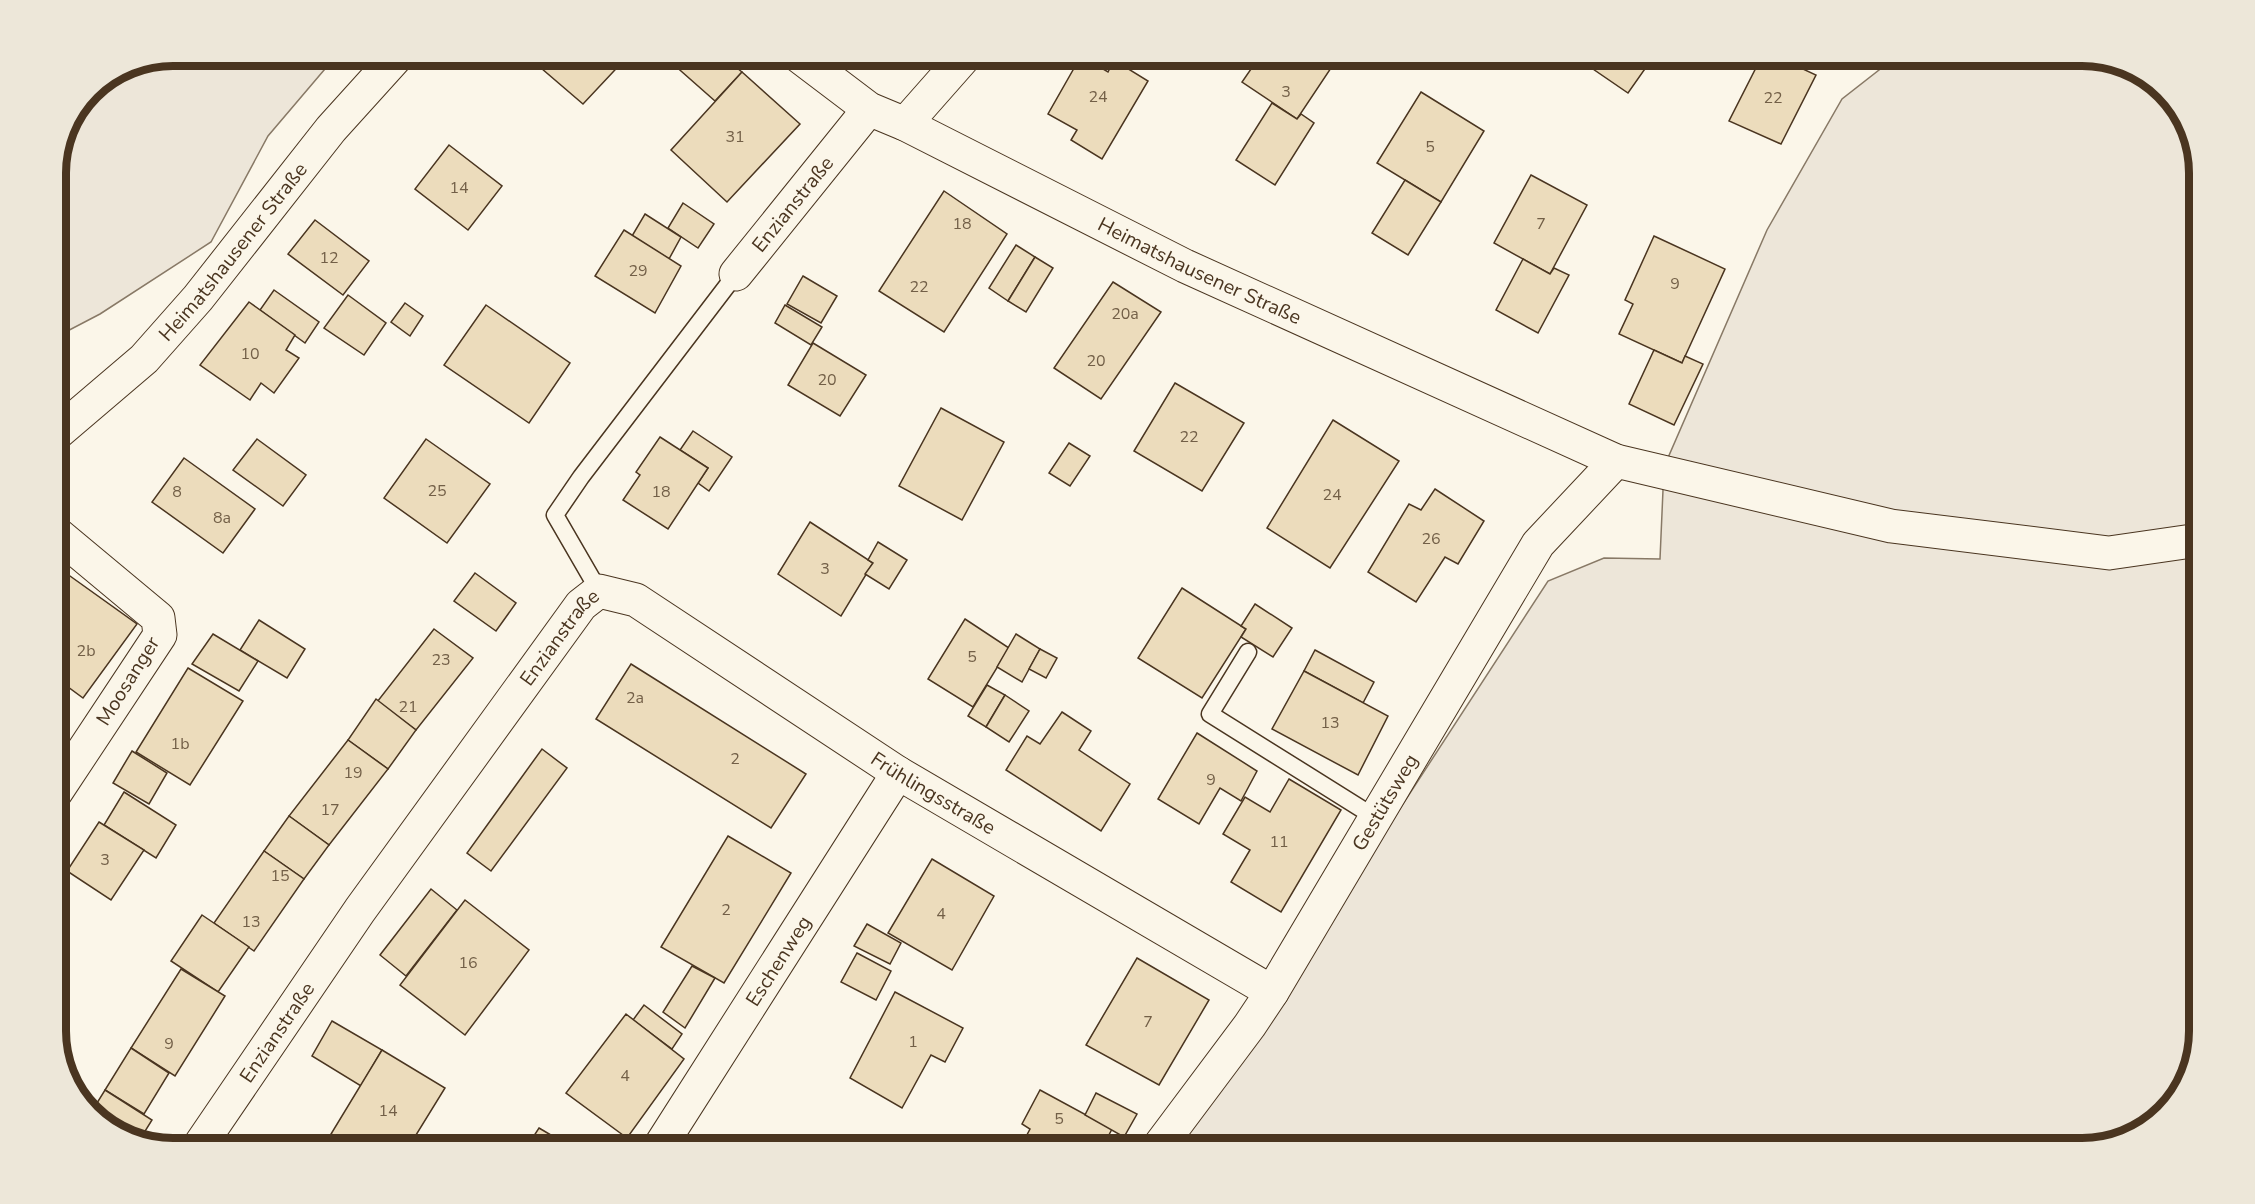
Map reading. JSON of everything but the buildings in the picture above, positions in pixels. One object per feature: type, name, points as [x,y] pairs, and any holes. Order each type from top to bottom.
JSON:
[{"type":"street","name":"Heimatshausener Straße","points":[[66,425],[144,359],[198,298],[331,129],[388,66]]},
{"type":"street","name":"Heimatshausener Straße","points":[[812,66],[869,110],[905,124],[1185,266],[1616,461],[1891,526],[2109,553],[2189,541]]},
{"type":"street","points":[[905,124],[956,66]]},
{"type":"street","name":"Enzianstraße","points":[[735,274],[869,110]]},
{"type":"street","name":"Gestütsweg","points":[[1166,1138],[1272,992],[1538,544],[1616,461]]},
{"type":"street","name":"Moosanger","points":[[66,541],[158,618],[160,635],[66,777]]},
{"type":"street","name":"Enzianstraße","points":[[205,1138],[360,910],[581,605],[598,591]]},
{"type":"street","name":"Frühlingsstraße","points":[[598,591],[636,600],[898,773],[1272,992]]},
{"type":"street","name":"Eschenweg","points":[[666,1138],[898,773]]},
{"type":"lane","name":"Enzianstraße","points":[[598,591],[555,515],[581,477],[735,274]]},
{"type":"lane","points":[[1248,652],[1210,714],[1376,818]]},
{"type":"shaded area","points":[[166,66],[328,66],[268,136],[211,242],[100,314],[66,332],[66,166],[74,132],[88,108],[120,80],[152,68]]},
{"type":"shaded area","points":[[1884,66],[2096,67],[2123,74],[2152,93],[2171,114],[2183,139],[2189,166],[2189,1031],[2187,1052],[2171,1090],[2147,1116],[2135,1124],[2110,1134],[2082,1138],[1179,1138],[1252,1036],[1548,581],[1604,558],[1660,559],[1664,467],[1767,230],[1842,99]]}]
